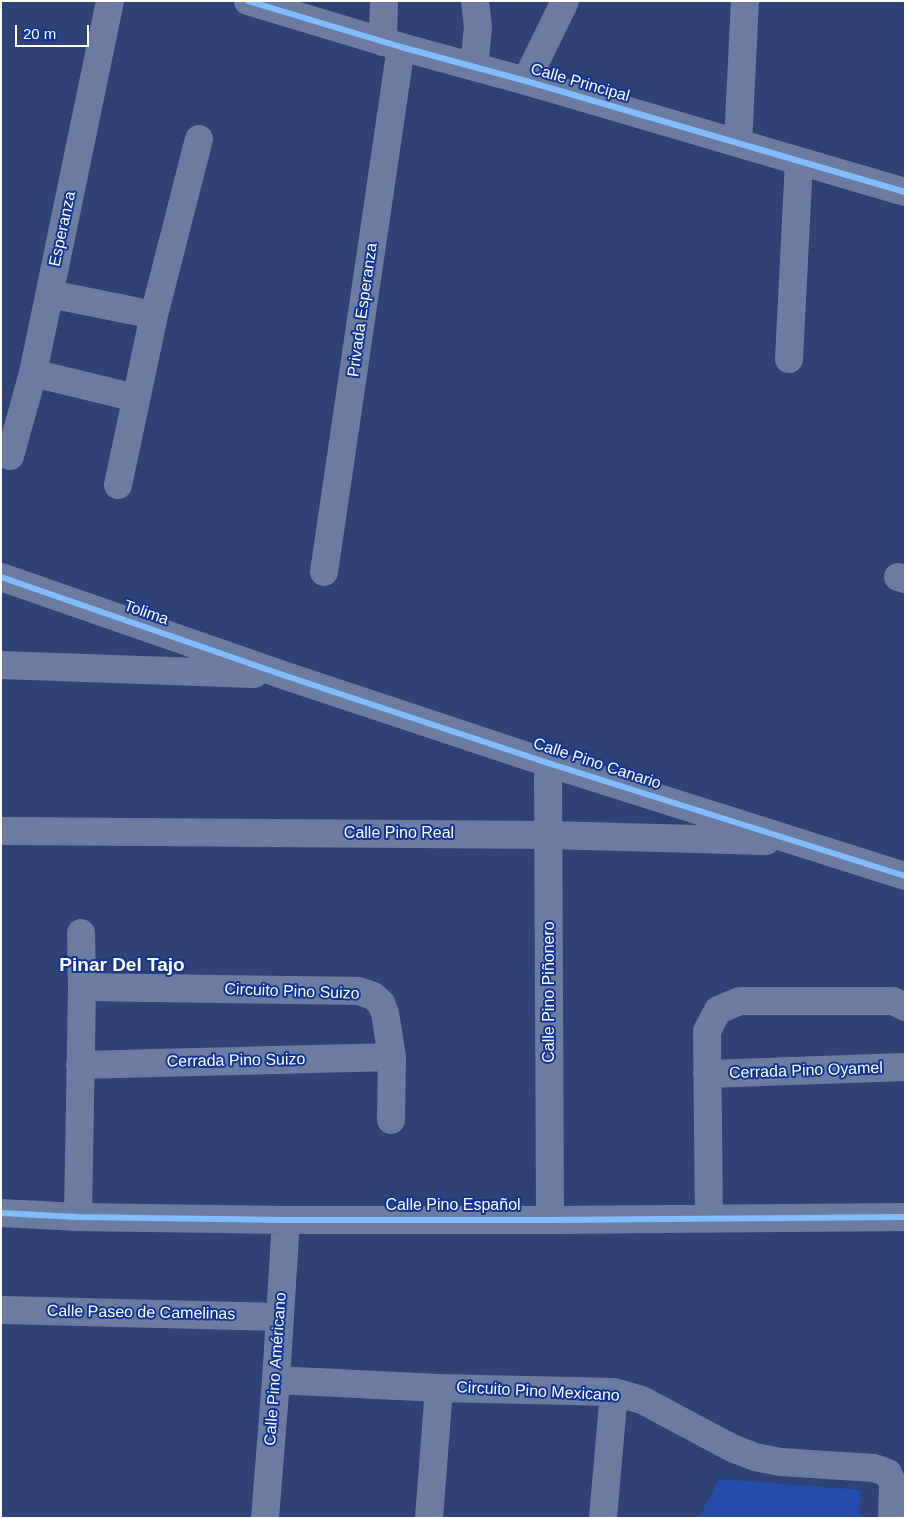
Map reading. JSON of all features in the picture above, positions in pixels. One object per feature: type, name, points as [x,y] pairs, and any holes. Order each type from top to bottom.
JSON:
[{"type":"street","name":"Esperanza","points":[[10,456],[33,373],[110,1]]},
{"type":"street","name":"Calle Principal","points":[[248,1],[905,192]]},
{"type":"street","name":"Privada Esperanza","points":[[324,572],[392,44],[384,1]]},
{"type":"street","points":[[474,67],[478,28],[475,1]]},
{"type":"street","points":[[526,81],[565,1]]},
{"type":"street","points":[[738,143],[745,1]]},
{"type":"street","points":[[118,485],[154,315],[199,139]]},
{"type":"street","points":[[789,359],[800,161]]},
{"type":"street","points":[[50,294],[154,315]]},
{"type":"street","points":[[33,373],[136,398]]},
{"type":"street","name":"Tolima","points":[[1,577],[282,675]]},
{"type":"street","points":[[1,665],[282,675]]},
{"type":"street","name":"Calle Pino Canario","points":[[282,675],[548,763],[905,876]]},
{"type":"street","name":"Calle Pino Piñonero","points":[[548,763],[550,835],[550,1220]]},
{"type":"street","name":"Calle Pino Real","points":[[1,831],[550,835],[797,842]]},
{"type":"street","points":[[78,1217],[82,987],[81,933]]},
{"type":"street","name":"Circuito Pino Suizo","points":[[82,987],[359,992],[373,996],[381,1003],[385,1013],[392,1057],[390,1120]]},
{"type":"street","name":"Cerrada Pino Oyamel","points":[[710,1219],[707,1031],[718,1010],[740,1001],[894,1001],[905,1007]]},
{"type":"street","name":"Cerrada Pino Suizo","points":[[80,1065],[392,1057]]},
{"type":"street","name":"Cerrada Pino Oyamel","points":[[707,1074],[905,1067]]},
{"type":"street","name":"Calle Pino Español","points":[[1,1213],[78,1217],[286,1220],[905,1217]]},
{"type":"street","name":"Calle Pino Américano","points":[[264,1518],[276,1380],[286,1220]]},
{"type":"street","name":"Calle Paseo de Camelinas","points":[[1,1310],[280,1317]]},
{"type":"street","name":"Circuito Pino Mexicano","points":[[276,1380],[439,1388],[614,1392],[642,1400],[732,1448],[755,1457],[780,1462],[874,1468],[888,1473],[893,1484],[892,1518]]},
{"type":"street","points":[[429,1518],[439,1388]]},
{"type":"street","points":[[603,1518],[614,1392]]},
{"type":"shaded area","points":[[719,1479],[861,1490],[859,1518],[699,1518]]},
{"type":"cycle path","points":[[248,1],[905,192]]},
{"type":"cycle path","points":[[1,577],[283,675],[548,763],[905,876]]},
{"type":"cycle path","points":[[1,1213],[78,1217],[286,1220],[905,1217]]},
{"type":"district","name":"Pinar Del Tajo","points":[[122,966]]}]
